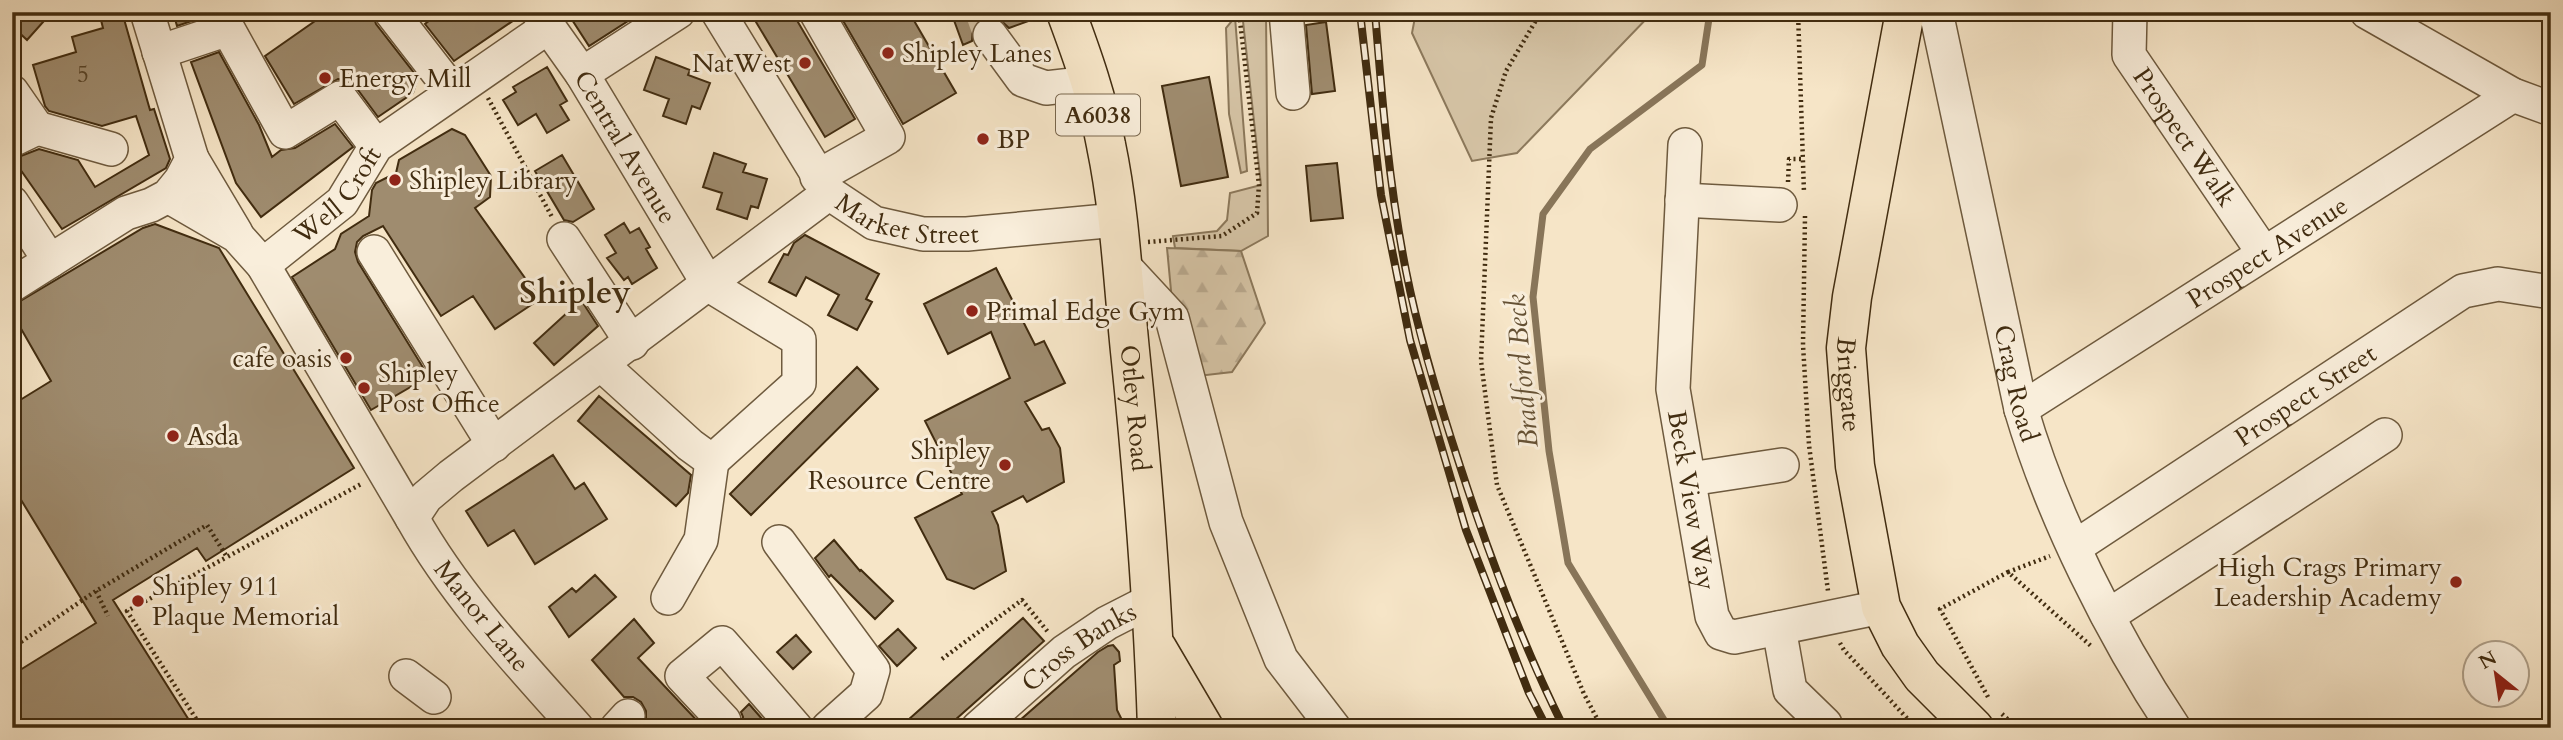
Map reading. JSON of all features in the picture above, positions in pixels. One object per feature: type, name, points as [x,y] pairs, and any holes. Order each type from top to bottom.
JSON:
[{"type":"main road","name":"Otley Road","points":[[1066,12],[1090,83],[1106,144],[1117,220],[1139,433],[1152,600],[1157,728]]},
{"type":"main road","name":"Briggate","points":[[1905,12],[1852,297],[1846,348],[1855,466],[1881,607],[1900,645],[1922,676],[1989,715]]},
{"type":"main road","points":[[1154,643],[1204,728]]},
{"type":"street","points":[[147,12],[191,159],[237,236],[262,265],[384,471],[419,508],[451,476],[709,285],[823,185],[888,137],[816,12]]},
{"type":"street","points":[[391,12],[465,84]]},
{"type":"street","points":[[582,74],[678,12]]},
{"type":"street","name":"Market Street","points":[[718,12],[823,185],[874,223],[923,234],[967,234],[1117,220]]},
{"type":"street","points":[[1286,12],[1293,93]]},
{"type":"street","name":"Crag Road","points":[[1936,12],[2021,408],[2036,463],[2108,615],[2174,728]]},
{"type":"street","name":"Prospect Walk","points":[[2130,12],[2129,55],[2263,252]]},
{"type":"street","points":[[2367,12],[2513,95],[2551,109]]},
{"type":"street","name":"Well Croft","points":[[262,265],[342,202],[376,146],[465,84],[543,20]]},
{"type":"street","name":"Central Avenue","points":[[543,20],[582,74],[709,285],[799,340],[799,383],[712,461]]},
{"type":"street","points":[[159,52],[228,29],[285,132],[340,98],[376,146]]},
{"type":"street","points":[[990,35],[1023,80],[1046,88],[1090,83]]},
{"type":"street","points":[[12,92],[24,134],[111,149]]},
{"type":"street","name":"Prospect Avenue","points":[[2021,408],[2513,95]]},
{"type":"street","name":"Beck View Way","points":[[1685,145],[1673,389],[1712,616],[1720,633],[1734,637],[1881,607]]},
{"type":"street","points":[[12,285],[126,214],[168,196],[181,180],[191,159]]},
{"type":"street","points":[[168,196],[237,236]]},
{"type":"street","points":[[1682,200],[1780,205]]},
{"type":"street","points":[[12,203],[50,261]]},
{"type":"street","points":[[564,239],[632,343]]},
{"type":"street","points":[[374,253],[494,445]]},
{"type":"street","points":[[1121,263],[1172,318],[1226,523],[1281,659],[1334,728]]},
{"type":"street","name":"Prospect Street","points":[[2075,547],[2463,291],[2498,284],[2551,292]]},
{"type":"street","points":[[602,365],[690,445],[712,461],[701,540],[668,598]]},
{"type":"street","points":[[2108,615],[2385,435]]},
{"type":"street","points":[[1690,479],[1782,465]]},
{"type":"street","name":"Manor Lane","points":[[419,508],[429,549],[505,648],[576,728]]},
{"type":"street","points":[[779,542],[873,670],[866,694],[828,728]]},
{"type":"street","name":"Cross Banks","points":[[978,728],[1064,652],[1107,623],[1152,600]]},
{"type":"street","points":[[1779,628],[1790,690],[1825,724]]},
{"type":"street","points":[[724,721],[682,676],[722,643],[796,728]]},
{"type":"street","points":[[406,676],[434,697]]},
{"type":"path","points":[[1175,240],[1222,236],[1257,213],[1259,185],[1239,12]]},
{"type":"path","points":[[1541,12],[1506,71],[1491,118],[1481,361],[1497,485],[1584,694],[1602,728]]},
{"type":"path","points":[[465,84],[564,239]]},
{"type":"path","points":[[202,728],[127,611],[384,471]]},
{"type":"path","points":[[12,648],[96,591],[207,525],[227,557]]},
{"type":"path","points":[[2017,728],[1989,715],[1940,609],[2008,572],[2075,547]]},
{"type":"path","points":[[2008,572],[2099,652]]},
{"type":"path","points":[[96,591],[108,616]]},
{"type":"path","points":[[942,659],[1022,600],[1064,652]]},
{"type":"green space","points":[[1242,12],[1266,12],[1268,236],[1241,251],[1175,248],[1173,236],[1217,231],[1227,220],[1230,193],[1261,185]]},
{"type":"green space","points":[[1416,12],[1653,12],[1517,153],[1472,161],[1412,33]]},
{"type":"green space","points":[[1235,17],[1247,171],[1241,173],[1229,114],[1226,28]]},
{"type":"green space","points":[[1167,248],[1241,251],[1265,323],[1232,372],[1198,376],[1172,301]]},
{"type":"building","points":[[12,12],[52,12],[27,40],[12,26]]},
{"type":"building","points":[[99,12],[122,12],[150,110],[154,109],[170,159],[166,168],[62,229],[13,159],[39,149],[78,160],[95,187],[149,155],[136,116],[102,126],[49,111],[45,106],[33,65],[76,52],[72,37],[103,28]]},
{"type":"building","points":[[173,12],[214,12],[215,13],[177,26]]},
{"type":"building","points":[[328,12],[372,12],[376,24],[418,78],[413,93],[378,117],[355,86],[347,80],[338,79],[294,104],[265,56]]},
{"type":"building","points":[[440,12],[519,12],[520,16],[454,61],[425,24]]},
{"type":"building","points":[[567,12],[642,12],[589,46]]},
{"type":"building","points":[[750,12],[792,12],[855,119],[825,137]]},
{"type":"building","name":"Shipley Lanes","points":[[838,12],[909,12],[956,93],[903,124]]},
{"type":"building","points":[[951,12],[1045,12],[1045,15],[1009,28],[998,18],[987,16],[979,19],[973,27],[972,41],[963,45]]},
{"type":"building","points":[[1326,22],[1335,91],[1312,94],[1306,25]]},
{"type":"building","points":[[219,52],[259,125],[272,157],[281,150],[295,148],[335,124],[353,147],[261,217],[236,183],[191,62]]},
{"type":"building","points":[[656,57],[690,70],[688,75],[710,83],[700,109],[692,106],[686,124],[663,116],[669,99],[644,90]]},
{"type":"building","points":[[547,67],[567,101],[560,105],[569,120],[547,133],[536,114],[518,125],[503,100],[516,92],[513,87]]},
{"type":"building","points":[[1209,77],[1228,177],[1181,186],[1162,86]]},
{"type":"building","points":[[452,129],[465,135],[491,176],[490,197],[475,208],[540,299],[495,329],[473,296],[441,316],[383,226],[363,236],[357,242],[355,252],[358,262],[424,369],[419,382],[371,410],[292,277],[335,249],[341,234],[369,216],[372,190],[376,183],[396,173],[399,160]]},
{"type":"building","points":[[714,153],[746,164],[743,172],[767,179],[758,208],[751,206],[747,219],[717,209],[722,193],[703,187]]},
{"type":"building","points":[[562,155],[594,209],[573,222],[564,220],[535,171]]},
{"type":"building","points":[[1337,163],[1343,218],[1311,221],[1306,166]]},
{"type":"building","points":[[624,223],[630,233],[639,228],[650,247],[646,249],[657,268],[632,284],[628,277],[624,280],[607,258],[616,253],[605,235]]},
{"type":"building","name":"Asda","points":[[155,224],[219,248],[354,468],[206,561],[197,548],[113,600],[194,728],[12,728],[12,675],[96,623],[12,485],[12,405],[51,381],[12,313],[12,306],[143,228]]},
{"type":"building","points":[[805,235],[879,274],[866,299],[872,302],[857,330],[828,315],[839,295],[806,277],[796,296],[769,282],[784,254],[788,255],[794,243]]},
{"type":"building","name":"Shipley Resource Centre","points":[[996,268],[1035,345],[1044,341],[1065,383],[1025,402],[1042,430],[1049,428],[1060,448],[1064,482],[1027,502],[1023,496],[992,512],[998,525],[1006,571],[974,589],[947,579],[915,518],[962,494],[925,421],[1010,378],[991,332],[948,354],[924,304]]},
{"type":"building","points":[[581,300],[598,326],[554,365],[534,343]]},
{"type":"building","points":[[857,367],[878,389],[751,515],[730,494]]},
{"type":"building","points":[[599,396],[691,475],[688,493],[676,506],[578,421]]},
{"type":"building","points":[[553,455],[575,489],[584,483],[607,519],[535,564],[514,530],[488,546],[466,511]]},
{"type":"building","points":[[834,540],[860,571],[893,601],[875,619],[831,575],[829,577],[815,558]]},
{"type":"building","points":[[595,575],[616,597],[569,637],[549,607],[572,588],[576,592]]},
{"type":"building","points":[[1023,618],[1044,641],[946,728],[899,728]]},
{"type":"building","points":[[634,619],[654,643],[638,658],[704,728],[653,728],[646,721],[646,711],[641,702],[633,697],[624,697],[592,660]]},
{"type":"building","points":[[898,629],[916,648],[897,666],[879,646]]},
{"type":"building","points":[[796,635],[811,652],[793,669],[777,652]]},
{"type":"building","points":[[1113,645],[1119,652],[1120,661],[1114,665],[1117,710],[1121,718],[1117,728],[1011,728],[1098,652]]},
{"type":"building","points":[[749,704],[770,728],[742,728],[741,712]]},
{"type":"waterway","name":"Bradford Beck","points":[[1669,728],[1568,563],[1549,451],[1533,297],[1543,214],[1590,149],[1702,65],[1710,12]]},
{"type":"tunnel","points":[[982,12],[990,35]]},
{"type":"railway","points":[[1360,12],[1381,195],[1410,340],[1466,530],[1529,693],[1547,728]]},
{"type":"railway","points":[[1375,12],[1395,207],[1423,345],[1452,442],[1495,566],[1520,632],[1564,728]]},
{"type":"place","name":"Shipley Lanes","points":[[888,53]]},
{"type":"place","name":"NatWest","points":[[805,63]]},
{"type":"place","name":"Energy Mill","points":[[325,78]]},
{"type":"place","name":"BP","points":[[983,139]]},
{"type":"place","name":"Shipley Library","points":[[395,180]]},
{"type":"place","name":"Primal Edge Gym","points":[[972,311]]},
{"type":"place","name":"cafe oasis","points":[[346,358]]},
{"type":"place","name":"Shipley Post Office","points":[[364,388]]},
{"type":"place","name":"Asda","points":[[173,436]]},
{"type":"place","name":"Shipley Resource Centre","points":[[1005,465]]},
{"type":"place","name":"High Crags Primary Leadership Academy","points":[[2456,582]]},
{"type":"place","name":"Shipley 911 Plaque Memorial","points":[[138,601]]},
{"type":"district","name":"Shipley","points":[[575,292]]}]
